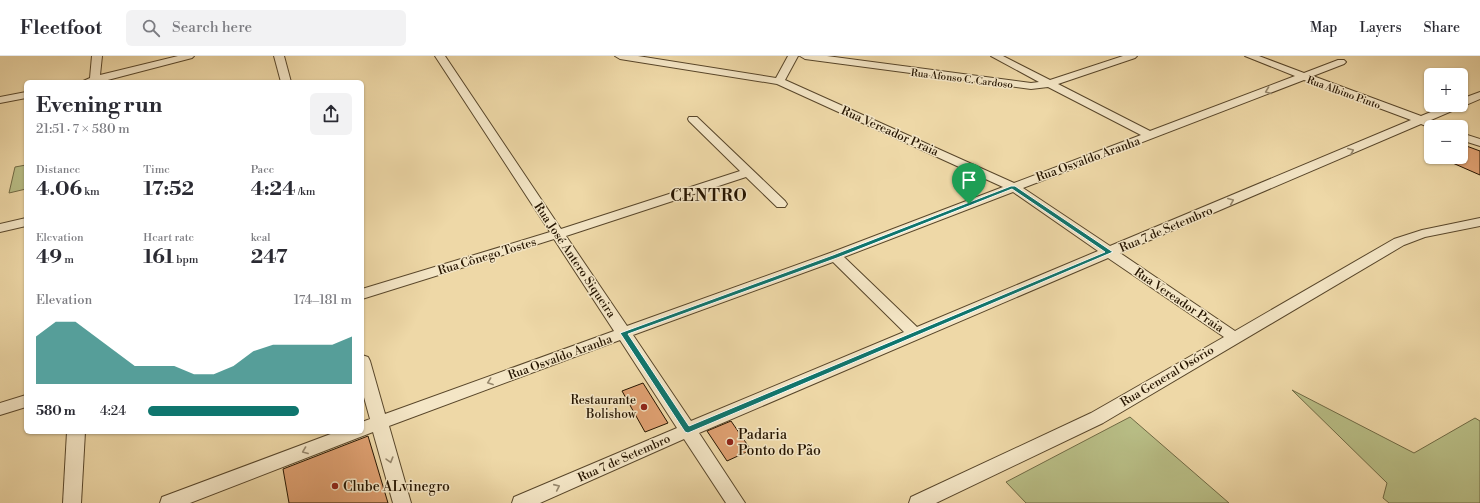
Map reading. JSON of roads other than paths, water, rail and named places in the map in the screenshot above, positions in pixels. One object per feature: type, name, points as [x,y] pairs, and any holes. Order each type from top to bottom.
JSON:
[{"type":"street","points":[[92,80],[97,56]]},
{"type":"street","points":[[96,80],[189,56]]},
{"type":"street","points":[[279,56],[285,80]]},
{"type":"street","name":"Rua José Antero Siqueira","points":[[440,56],[736,503]]},
{"type":"street","name":"Rua Vereador Praia","points":[[620,56],[758,76],[779,81],[1013,187],[1234,337]]},
{"type":"street","points":[[779,81],[793,56]]},
{"type":"street","name":"Rua Afonso C. Cardoso","points":[[804,56],[1012,85],[1031,86],[1049,84],[1132,56]]},
{"type":"street","points":[[996,56],[1151,136]]},
{"type":"street","name":"Rua Albino Pinto","points":[[1250,56],[1304,78],[1424,121]]},
{"type":"street","name":"Rua Osvaldo Aranha","points":[[364,428],[835,256],[1013,187],[1304,78],[1341,62]]},
{"type":"street","points":[[0,100],[24,95]]},
{"type":"street","points":[[1468,100],[1480,95]]},
{"type":"street","name":"Rua 7 de Setembro","points":[[521,503],[688,430],[1440,112]]},
{"type":"street","points":[[693,119],[781,204]]},
{"type":"street","points":[[1468,139],[1480,143]]},
{"type":"street","name":"Rua Cônego Tostes","points":[[364,293],[558,234],[748,172]]},
{"type":"street","points":[[0,228],[24,222]]},
{"type":"street","name":"Rua General Osório","points":[[918,503],[1097,418],[1399,242],[1422,234],[1480,222]]},
{"type":"street","points":[[835,256],[915,334]]},
{"type":"street","points":[[364,368],[402,503]]},
{"type":"street","points":[[0,409],[24,402]]},
{"type":"street","points":[[72,503],[76,434]]},
{"type":"street","points":[[169,503],[350,434]]},
{"type":"place","name":"Restaurante Bolishow","points":[[644,407]]},
{"type":"place","name":"Padaria Ponto do Pão","points":[[730,442]]},
{"type":"place","name":"Clube ALvinegro","points":[[335,486]]},
{"type":"district","name":"CENTRO","points":[[709,195]]}]
